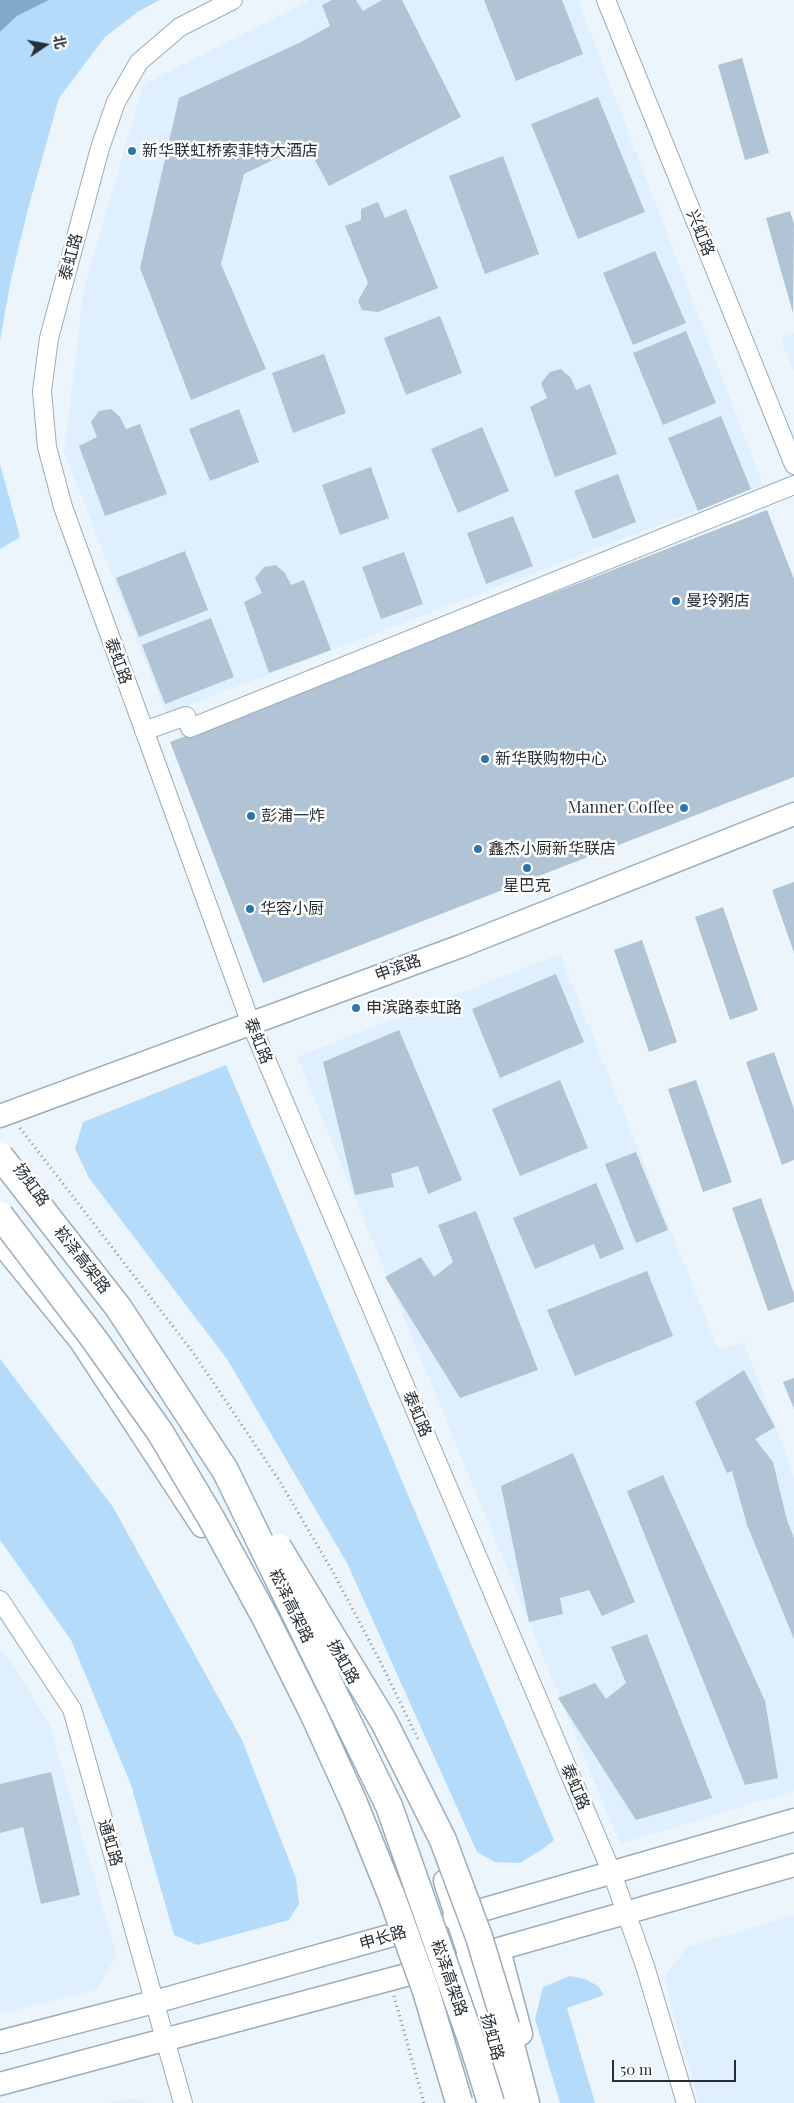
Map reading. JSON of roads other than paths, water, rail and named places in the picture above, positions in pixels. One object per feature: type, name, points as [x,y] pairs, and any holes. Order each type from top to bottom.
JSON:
[{"type":"highway","name":"崧泽高架路","points":[[0,1156],[118,1307],[225,1470],[389,1806],[473,2045],[490,2103]]},
{"type":"highway","name":"崧泽高架路","points":[[0,1214],[94,1339],[160,1432],[211,1518],[266,1619],[334,1758],[389,1888],[426,1991],[457,2103]]},
{"type":"highway","points":[[225,1470],[293,1569],[384,1722],[443,1840],[479,1937],[506,2026],[526,2103]]},
{"type":"main road","name":"申滨路","points":[[4,1115],[461,946],[794,814]]},
{"type":"main road","name":"扬虹路","points":[[0,1142],[161,1367],[343,1659],[426,1824],[470,1957],[510,2103]]},
{"type":"main road","points":[[0,1242],[80,1340],[220,1552],[330,1756],[400,1933],[457,2103]]},
{"type":"main road","name":"申长路","points":[[0,2042],[400,1933],[794,1820]]},
{"type":"main road","points":[[0,2084],[390,1981],[794,1865]]},
{"type":"main road","points":[[499,1950],[539,2103]]},
{"type":"street","name":"泰虹路","points":[[233,0],[180,27],[140,62],[116,102],[100,148],[49,338],[42,391],[47,447],[63,508],[251,1024],[612,1873],[645,1966],[686,2103]]},
{"type":"street","name":"兴虹路","points":[[606,0],[794,465]]},
{"type":"street","points":[[144,731],[186,716],[190,728],[794,485]]},
{"type":"street","name":"通虹路","points":[[0,1600],[72,1709],[156,2001],[183,2103]]},
{"type":"place","name":"新华联虹桥索菲特大酒店","points":[[132,151]]},
{"type":"place","name":"曼玲粥店","points":[[676,601]]},
{"type":"place","name":"新华联购物中心","points":[[485,759]]},
{"type":"place","name":"Manner Coffee","points":[[684,808]]},
{"type":"place","name":"彭浦一炸","points":[[251,816]]},
{"type":"place","name":"鑫杰小厨新华联店","points":[[478,849]]},
{"type":"place","name":"星巴克","points":[[527,868]]},
{"type":"place","name":"华容小厨","points":[[250,909]]},
{"type":"place","name":"申滨路泰虹路","points":[[356,1008]]}]
